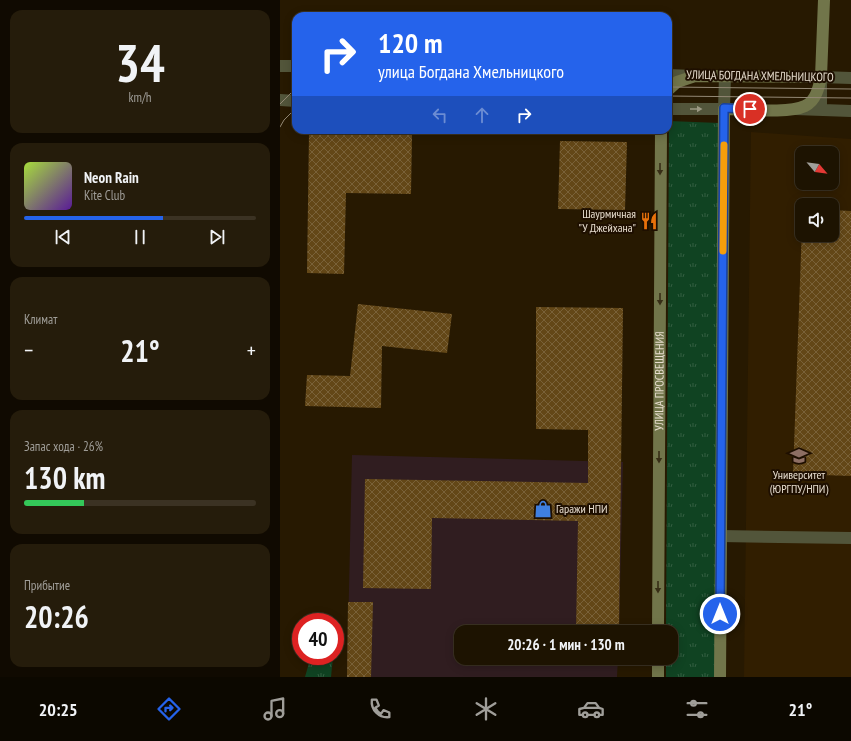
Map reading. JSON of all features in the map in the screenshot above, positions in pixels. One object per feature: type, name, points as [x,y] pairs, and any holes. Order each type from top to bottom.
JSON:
[{"type":"street","points":[[821,110],[824,0]]},
{"type":"street","points":[[280,66],[292,66]]},
{"type":"street","name":"УЛИЦА БОГДАНА ХМЕЛЬНИЦКОГО","points":[[672,75],[851,78]]},
{"type":"street","points":[[672,86],[677,82],[695,76]]},
{"type":"street","points":[[720,677],[725,76]]},
{"type":"street","points":[[789,109],[805,106],[811,102],[819,88],[821,77]]},
{"type":"street","points":[[280,100],[292,101]]},
{"type":"street","points":[[672,109],[724,108],[851,111]]},
{"type":"street","name":"УЛИЦА ПРОСВЕЩЕНИЯ","points":[[658,625],[660,134]]},
{"type":"street","points":[[721,536],[851,538]]},
{"type":"street","points":[[658,665],[658,677]]},
{"type":"shaded area","name":"Университет (ЮРГПУ/НПИ)","points":[[751,132],[851,139],[851,677],[744,677]]},
{"type":"shaded area","points":[[352,455],[623,462],[619,625],[454,625],[454,665],[618,665],[617,677],[347,677]]},
{"type":"green space","points":[[672,121],[719,123],[717,677],[666,677],[666,665],[678,665],[678,625],[666,625],[669,134],[672,134]]},
{"type":"green space","points":[[308,665],[332,665],[331,677],[305,677]]},
{"type":"building","points":[[309,134],[412,134],[411,194],[346,193],[344,274],[307,273]]},
{"type":"building","points":[[560,141],[627,142],[625,210],[558,209]]},
{"type":"building","points":[[839,210],[851,211],[851,476],[793,474],[801,242],[839,242]]},
{"type":"building","points":[[358,304],[452,314],[447,353],[382,346],[381,408],[305,406],[307,375],[350,376]]},
{"type":"building","points":[[536,307],[623,308],[619,625],[576,625],[578,521],[432,518],[431,589],[363,588],[365,479],[588,483],[588,430],[536,429]]},
{"type":"building","points":[[348,602],[373,602],[371,677],[347,677]]},
{"type":"tram line","points":[[672,87],[851,89]]},
{"type":"tram line","points":[[280,104],[292,92]]},
{"type":"tram line","points":[[672,96],[851,98]]},
{"type":"tram line","points":[[280,127],[284,120],[292,112]]},
{"type":"slow traffic","points":[[723,251],[724,145]]},
{"type":"place","name":"Шаурмичная \"У Джейхана\"","points":[[649,221]]},
{"type":"place","name":"Университет (ЮРГПУ/НПИ)","points":[[799,456]]},
{"type":"place","name":"Гаражи НПИ","points":[[543,509]]},
{"type":"route","points":[[720,614],[724,108],[750,109]]}]
